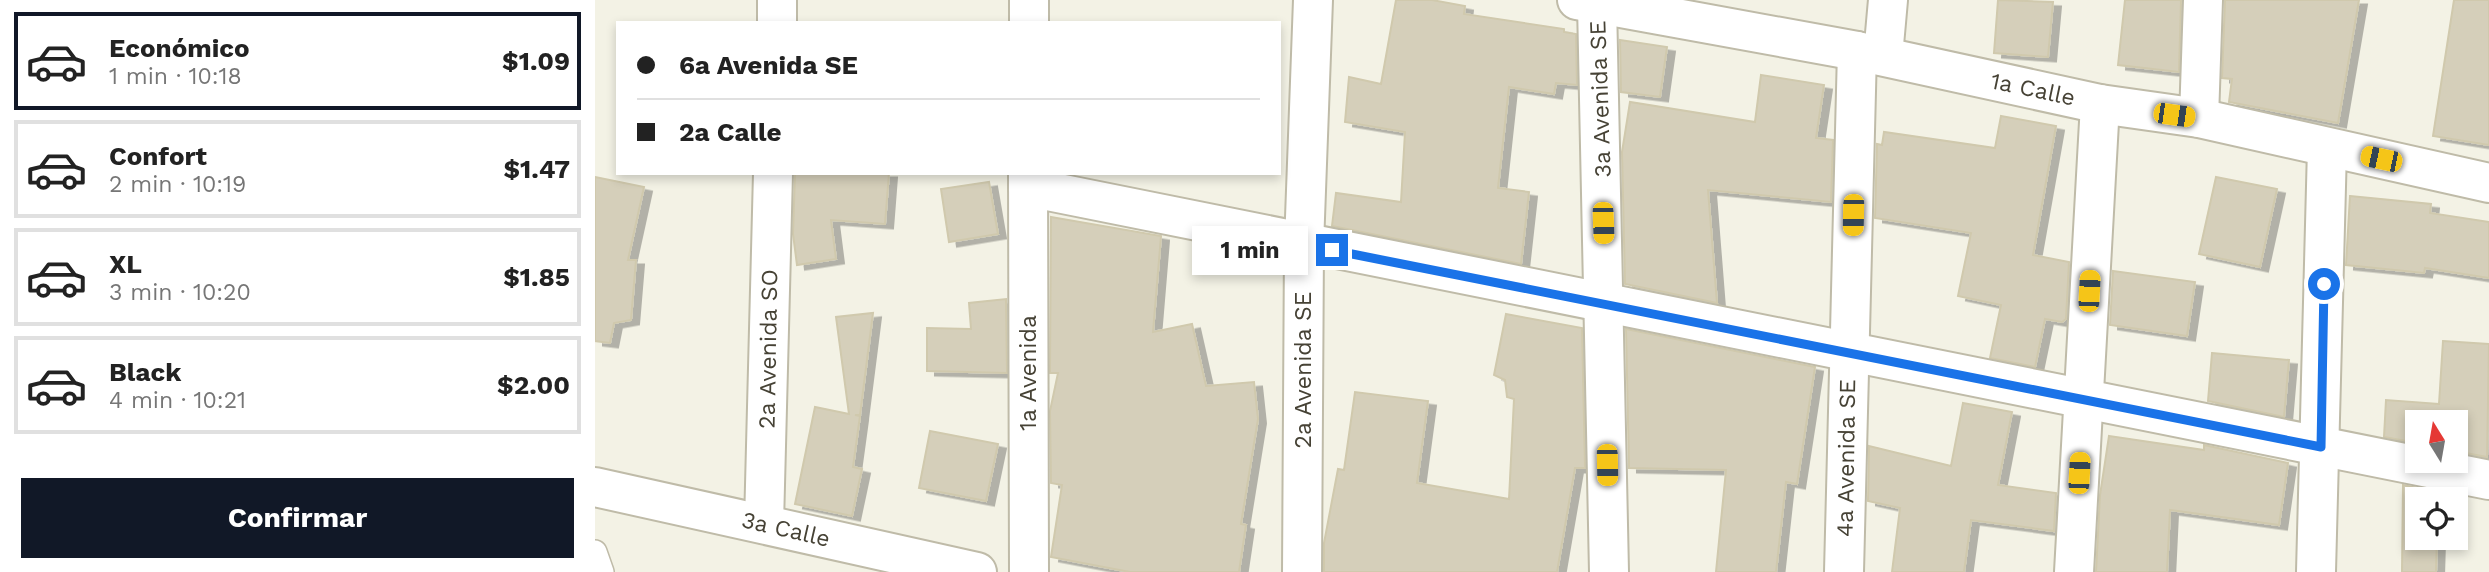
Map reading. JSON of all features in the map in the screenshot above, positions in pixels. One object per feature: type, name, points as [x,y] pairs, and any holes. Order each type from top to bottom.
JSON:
[{"type":"street","points":[[777,0],[777,21]]},
{"type":"street","points":[[1029,0],[1029,21]]},
{"type":"street","name":"2a Avenida SE","points":[[1302,572],[1304,245],[1313,0]]},
{"type":"street","name":"4a Avenida SE","points":[[1843,572],[1849,352],[1870,53],[1888,0]]},
{"type":"street","points":[[2199,118],[2203,0]]},
{"type":"street","name":"1a Calle","points":[[1582,1],[1870,53],[2099,103],[2199,118],[2489,183]]},
{"type":"street","name":"3a Avenida SE","points":[[1582,1],[1606,304],[1608,572]]},
{"type":"street","points":[[2074,572],[2099,103]]},
{"type":"street","points":[[2316,572],[2327,148]]},
{"type":"street","name":"2a Avenida SO","points":[[764,524],[773,175]]},
{"type":"street","points":[[1028,180],[1304,245],[2489,480]]},
{"type":"street","name":"1a Avenida","points":[[1028,180],[1029,572]]},
{"type":"street","name":"3a Calle","points":[[595,487],[764,524],[876,561],[977,572]]},
{"type":"lane","points":[[595,552],[601,572]]},
{"type":"building","points":[[1396,0],[1432,0],[1465,6],[1464,14],[1564,29],[1564,32],[1576,34],[1577,85],[1556,83],[1554,94],[1509,87],[1498,188],[1529,192],[1521,264],[1332,226],[1336,193],[1401,202],[1405,132],[1345,122],[1349,77],[1381,84]]},
{"type":"building","points":[[1998,0],[2053,2],[2048,57],[1994,53]]},
{"type":"building","points":[[2125,0],[2181,0],[2179,72],[2118,65]]},
{"type":"building","points":[[2225,0],[2359,0],[2338,123],[2229,102],[2232,79],[2222,78]]},
{"type":"building","points":[[2454,0],[2489,0],[2489,145],[2433,136]]},
{"type":"building","points":[[1620,40],[1667,47],[1660,97],[1621,92]]},
{"type":"building","points":[[1761,75],[1824,85],[1816,138],[1833,140],[1831,202],[1708,190],[1717,303],[1625,284],[1622,152],[1630,102],[1755,122]]},
{"type":"building","points":[[2001,116],[2056,126],[2033,255],[2069,262],[2066,319],[2062,322],[2045,319],[2035,367],[1990,358],[2001,305],[1958,296],[1971,233],[1875,218],[1877,144],[1882,145],[1884,132],[1995,148]]},
{"type":"building","points":[[795,175],[889,175],[885,224],[831,220],[836,259],[797,265],[793,234]]},
{"type":"building","points":[[595,177],[644,187],[628,260],[636,260],[631,320],[614,323],[610,343],[595,341]]},
{"type":"building","points":[[2216,177],[2277,189],[2260,267],[2199,254]]},
{"type":"building","points":[[989,182],[998,234],[949,242],[941,189]]},
{"type":"building","points":[[2350,196],[2431,204],[2430,213],[2489,222],[2489,278],[2425,268],[2424,273],[2346,265]]},
{"type":"building","points":[[1051,217],[1161,236],[1153,332],[1192,324],[1206,386],[1254,382],[1258,419],[1241,524],[1246,525],[1239,572],[1130,572],[1051,557],[1062,485],[1051,483],[1050,411],[1058,373],[1050,373]]},
{"type":"building","points":[[2113,271],[2195,282],[2187,336],[2110,325]]},
{"type":"building","points":[[1006,299],[1007,373],[927,371],[927,328],[971,329],[969,303]]},
{"type":"building","points":[[873,313],[860,415],[855,415],[860,416],[853,467],[862,469],[852,516],[795,504],[815,407],[849,414],[836,317]]},
{"type":"building","points":[[1506,314],[1582,328],[1585,468],[1575,468],[1557,572],[1324,572],[1324,543],[1338,469],[1344,470],[1355,392],[1428,401],[1417,483],[1509,499],[1514,399],[1507,397],[1505,380],[1494,375]]},
{"type":"building","points":[[1626,329],[1815,367],[1797,484],[1786,482],[1776,572],[1716,572],[1726,470],[1629,468]]},
{"type":"building","points":[[2443,341],[2489,344],[2487,457],[2468,453],[2468,410],[2405,410],[2405,441],[2384,437],[2386,400],[2439,404]]},
{"type":"building","points":[[2212,353],[2289,360],[2284,417],[2208,401]]},
{"type":"building","points":[[1963,403],[2012,412],[1998,485],[2056,493],[2054,531],[1971,520],[1964,572],[1892,572],[1900,508],[1868,501],[1869,446],[1951,466]]},
{"type":"building","points":[[930,431],[998,444],[986,501],[919,488]]},
{"type":"building","points":[[2109,436],[2204,450],[2204,445],[2288,463],[2279,525],[2170,510],[2167,572],[2096,572],[2100,495]]},
{"type":"building","points":[[2403,485],[2413,487],[2405,487],[2405,550],[2437,550],[2436,572],[2402,572]]},
{"type":"route","points":[[1332,250],[2321,447],[2324,284]]}]
